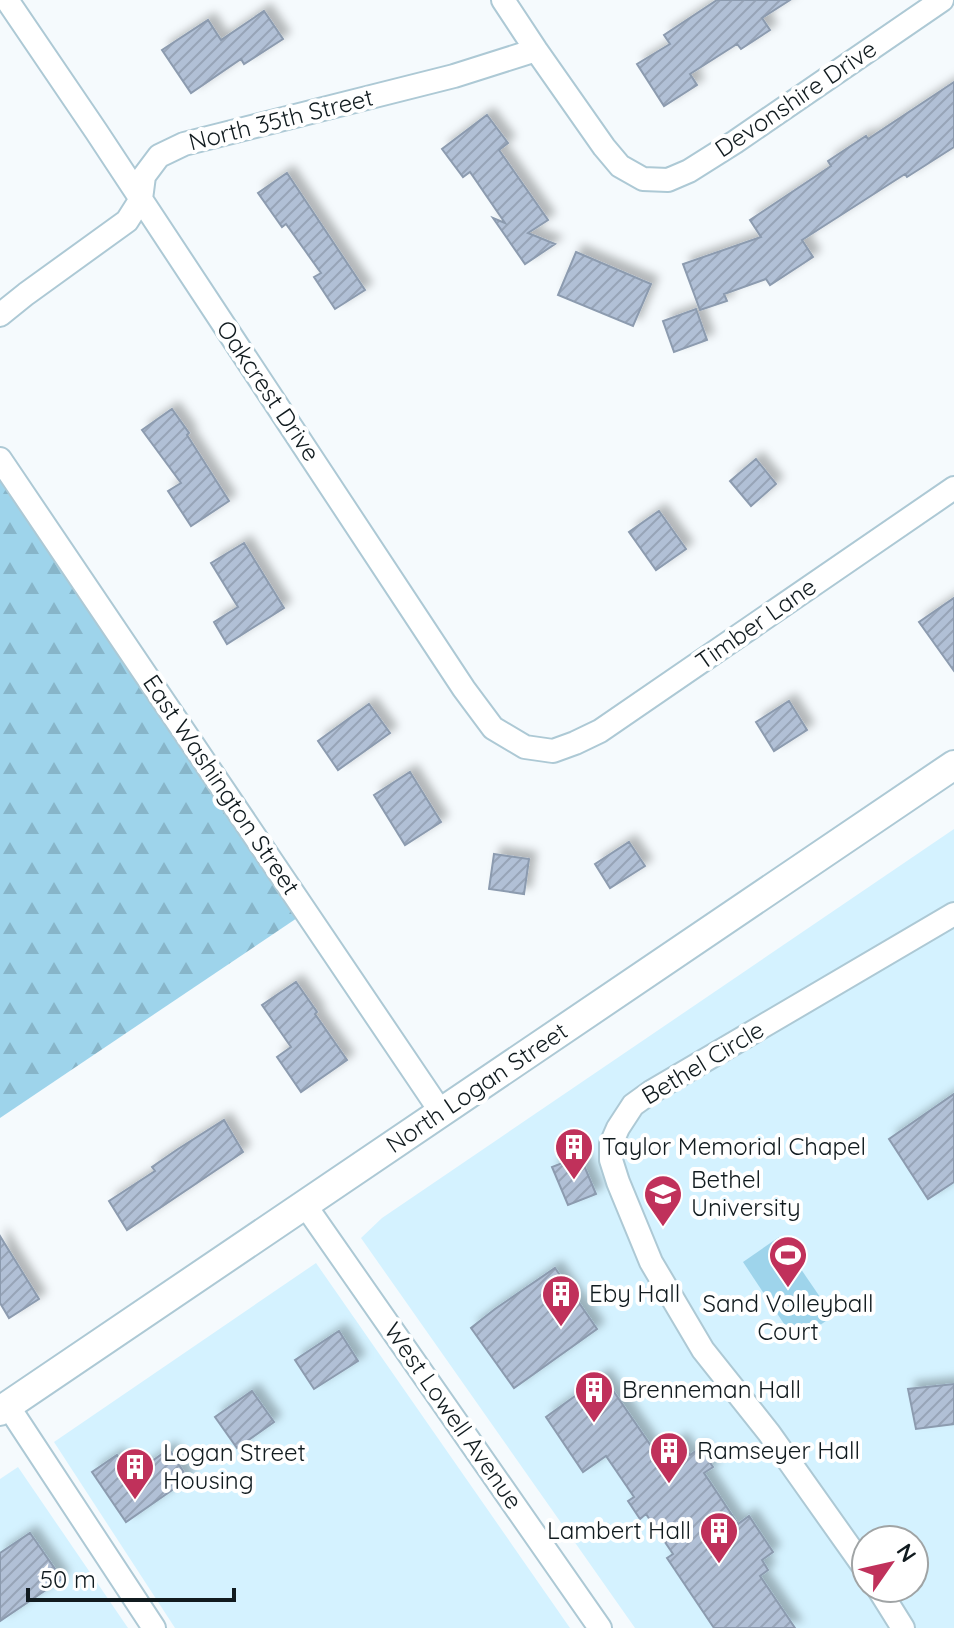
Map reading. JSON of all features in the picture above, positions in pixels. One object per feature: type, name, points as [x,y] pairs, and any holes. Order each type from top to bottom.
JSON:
[{"type":"street","name":"Oakcrest Drive","points":[[7,0],[464,689],[493,728],[525,747],[553,751]]},
{"type":"street","points":[[503,0],[536,50]]},
{"type":"street","name":"Devonshire Drive","points":[[536,50],[620,166],[643,179],[668,180],[689,171],[942,0]]},
{"type":"street","name":"North 35th Street","points":[[0,315],[127,221],[141,199],[144,176],[159,156],[184,144],[454,76],[536,50]]},
{"type":"street","name":"East Washington Street","points":[[0,459],[441,1112]]},
{"type":"street","name":"Timber Lane","points":[[553,751],[600,731],[954,488]]},
{"type":"street","name":"North Logan Street","points":[[4,1409],[954,765]]},
{"type":"street","name":"Bethel Circle","points":[[850,1547],[769,1433],[703,1350],[651,1262],[618,1182],[611,1160],[611,1144],[633,1105],[651,1092],[954,914]]},
{"type":"street","name":"West Lowell Avenue","points":[[305,1205],[600,1628]]},
{"type":"street","points":[[4,1409],[154,1628]]},
{"type":"street","points":[[888,1604],[903,1628]]},
{"type":"shaded area","name":"Bethel University","points":[[954,829],[954,1628],[635,1628],[361,1238],[382,1218]]},
{"type":"shaded area","points":[[316,1263],[570,1628],[175,1628],[54,1442]]},
{"type":"shaded area","points":[[18,1467],[128,1628],[0,1628],[0,1479]]},
{"type":"green space","points":[[0,470],[303,914],[0,1118]]},
{"type":"green space","name":"Sand Volleyball Court","points":[[779,1237],[833,1316],[796,1342],[743,1262]]},
{"type":"building","points":[[717,0],[790,0],[762,18],[770,30],[741,49],[737,44],[690,74],[697,85],[664,106],[637,64],[670,44],[664,35]]},
{"type":"building","points":[[264,11],[283,39],[244,64],[241,59],[191,93],[162,50],[208,20],[221,40]]},
{"type":"building","points":[[954,82],[954,147],[907,177],[905,174],[802,240],[813,257],[770,285],[766,279],[724,294],[727,301],[700,310],[683,264],[761,237],[750,220],[831,166],[828,161],[866,136],[868,139]]},
{"type":"building","points":[[487,115],[508,143],[499,150],[548,220],[528,233],[555,244],[525,264],[493,218],[505,223],[470,172],[463,177],[442,149]]},
{"type":"building","points":[[287,173],[365,290],[335,309],[314,277],[321,273],[286,224],[282,227],[258,193]]},
{"type":"building","points":[[576,252],[651,284],[633,326],[558,295]]},
{"type":"building","points":[[696,309],[707,340],[674,352],[663,321]]},
{"type":"building","points":[[172,409],[229,501],[191,526],[168,491],[181,483],[142,430]]},
{"type":"building","points":[[756,459],[776,484],[751,506],[730,481]]},
{"type":"building","points":[[659,511],[686,549],[656,570],[629,532]]},
{"type":"building","points":[[244,543],[284,608],[227,644],[214,622],[238,607],[211,563]]},
{"type":"building","points":[[954,598],[954,671],[919,622]]},
{"type":"building","points":[[789,701],[807,730],[774,751],[756,722]]},
{"type":"building","points":[[369,704],[390,733],[338,770],[318,741]]},
{"type":"building","points":[[410,772],[441,822],[405,845],[374,795]]},
{"type":"building","points":[[629,842],[645,866],[610,888],[595,864]]},
{"type":"building","points":[[494,854],[529,859],[524,894],[489,889]]},
{"type":"building","points":[[296,982],[347,1060],[301,1092],[277,1057],[291,1047],[262,1005]]},
{"type":"building","points":[[954,1094],[954,1182],[928,1199],[889,1139]]},
{"type":"building","points":[[224,1120],[243,1152],[127,1230],[109,1201],[155,1171],[152,1167]]},
{"type":"building","name":"Taylor Memorial Chapel","points":[[580,1156],[596,1194],[568,1205],[552,1167]]},
{"type":"building","points":[[0,1236],[39,1299],[9,1318],[0,1303]]},
{"type":"building","name":"Eby Hall","points":[[555,1268],[597,1329],[514,1388],[471,1328]]},
{"type":"building","points":[[339,1331],[358,1361],[314,1389],[295,1360]]},
{"type":"building","points":[[603,1376],[658,1456],[680,1440],[690,1455],[700,1448],[713,1467],[704,1473],[738,1524],[749,1516],[773,1552],[762,1560],[768,1570],[760,1576],[795,1628],[714,1628],[667,1558],[673,1554],[646,1514],[640,1519],[628,1501],[634,1497],[606,1456],[583,1472],[546,1417]]},
{"type":"building","points":[[954,1384],[954,1424],[916,1429],[908,1389]]},
{"type":"building","name":"Logan Street Housing","points":[[252,1391],[274,1422],[237,1448],[215,1417]]},
{"type":"building","name":"Logan Street Housing","points":[[169,1449],[188,1479],[126,1522],[92,1472],[117,1455],[131,1476]]},
{"type":"building","points":[[30,1533],[62,1579],[0,1621],[0,1553]]},
{"type":"place","name":"Taylor Memorial Chapel","points":[[574,1181]]},
{"type":"place","name":"Bethel University","points":[[663,1228]]},
{"type":"place","name":"Sand Volleyball Court","points":[[788,1289]]},
{"type":"place","name":"Eby Hall","points":[[561,1328]]},
{"type":"place","name":"Brenneman Hall","points":[[594,1424]]},
{"type":"place","name":"Ramseyer Hall","points":[[669,1485]]},
{"type":"place","name":"Logan Street Housing","points":[[135,1501]]},
{"type":"place","name":"Lambert Hall","points":[[719,1565]]}]
